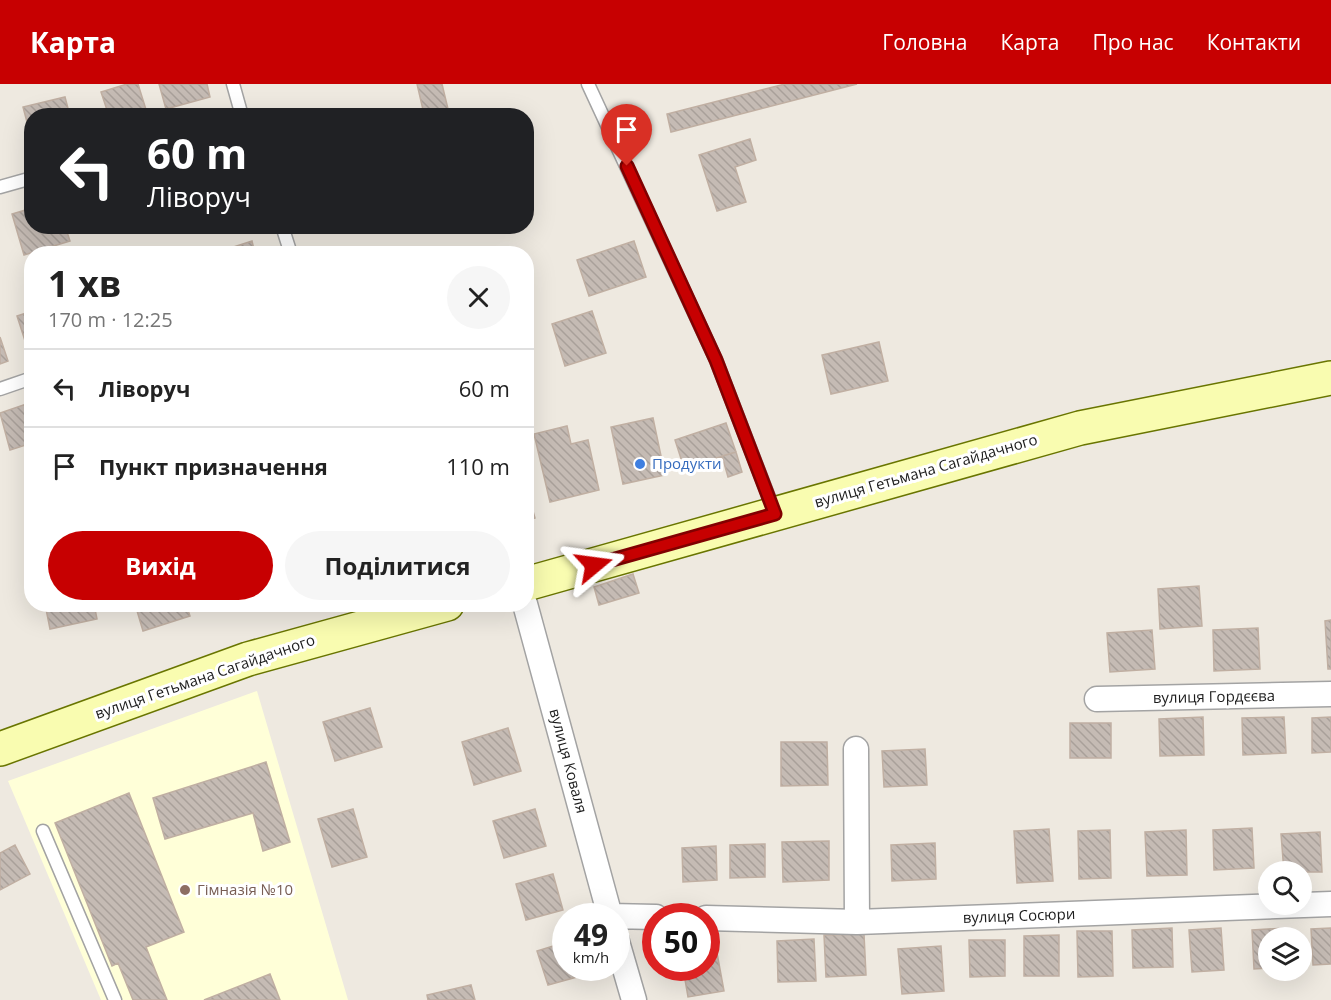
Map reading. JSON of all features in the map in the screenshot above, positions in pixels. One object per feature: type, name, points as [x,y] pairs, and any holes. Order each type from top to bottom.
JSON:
[{"type":"main road","name":"вулиця Гетьмана Сагайдачного","points":[[534,582],[1080,428],[1331,378]]},
{"type":"main road","name":"вулиця Гетьмана Сагайдачного","points":[[0,749],[248,659],[418,612]]},
{"type":"street","name":"вулиця Коваля","points":[[527,612],[606,903]]},
{"type":"street","name":"вулиця Гордєєва","points":[[1096,699],[1331,694]]},
{"type":"street","points":[[856,748],[857,922]]},
{"type":"street","name":"вулиця Сосюри","points":[[720,918],[857,922],[1331,904]]},
{"type":"street","points":[[628,981],[634,1000]]},
{"type":"lane","points":[[233,84],[240,108]]},
{"type":"lane","points":[[588,84],[716,360],[775,514]]},
{"type":"lane","points":[[0,187],[24,180]]},
{"type":"lane","points":[[0,389],[24,381]]},
{"type":"lane","points":[[43,831],[115,1000]]},
{"type":"shaded area","name":"Гімназія №10","points":[[257,691],[348,1000],[101,1000],[8,781]]},
{"type":"building","points":[[127,84],[138,84],[146,108],[106,108],[101,92]]},
{"type":"building","points":[[159,84],[207,84],[210,97],[166,108]]},
{"type":"building","points":[[417,84],[442,84],[448,108],[423,108]]},
{"type":"building","points":[[785,84],[857,84],[671,132],[667,114]]},
{"type":"building","points":[[65,97],[68,108],[24,108],[24,111],[23,107]]},
{"type":"building","points":[[750,139],[756,160],[735,167],[746,202],[717,211],[699,155]]},
{"type":"building","points":[[24,210],[24,234],[68,234],[70,241],[54,246],[24,246],[24,255],[12,214]]},
{"type":"building","points":[[252,241],[253,246],[237,246]]},
{"type":"building","points":[[634,241],[646,277],[589,296],[577,260]]},
{"type":"building","points":[[592,311],[606,353],[565,366],[552,324]]},
{"type":"building","points":[[24,314],[24,338],[17,316]]},
{"type":"building","points":[[0,337],[8,361],[0,364]]},
{"type":"building","points":[[879,342],[888,381],[831,394],[822,355]]},
{"type":"building","points":[[24,405],[24,446],[10,450],[0,413]]},
{"type":"building","points":[[653,418],[665,475],[623,484],[611,427]]},
{"type":"building","points":[[726,423],[736,452],[684,468],[675,440]]},
{"type":"building","points":[[567,426],[571,444],[588,440],[599,490],[550,502],[534,434]]},
{"type":"building","points":[[736,452],[742,472],[728,477],[722,456]]},
{"type":"building","points":[[633,574],[639,593],[599,605],[594,587]]},
{"type":"building","points":[[1199,586],[1202,626],[1160,629],[1158,589]]},
{"type":"building","points":[[47,612],[96,612],[97,619],[50,629]]},
{"type":"building","points":[[137,612],[189,612],[190,616],[143,631]]},
{"type":"building","points":[[1331,620],[1331,669],[1328,669],[1325,621]]},
{"type":"building","points":[[1258,628],[1260,669],[1214,671],[1213,630]]},
{"type":"building","points":[[1152,630],[1155,669],[1110,672],[1107,633]]},
{"type":"building","points":[[370,708],[382,747],[335,761],[323,722]]},
{"type":"building","points":[[1203,717],[1204,755],[1160,756],[1159,719]]},
{"type":"building","points":[[1284,717],[1286,753],[1243,755],[1242,718]]},
{"type":"building","points":[[1331,717],[1331,752],[1312,753],[1312,718]]},
{"type":"building","points":[[1070,723],[1111,723],[1111,758],[1070,758]]},
{"type":"building","points":[[508,728],[521,771],[474,785],[462,742]]},
{"type":"building","points":[[781,742],[827,742],[828,785],[781,786]]},
{"type":"building","points":[[925,749],[927,785],[884,787],[882,751]]},
{"type":"building","points":[[266,762],[290,842],[263,851],[253,813],[165,839],[153,798]]},
{"type":"building","points":[[129,793],[184,932],[146,947],[167,1000],[133,1000],[118,963],[112,966],[55,823]]},
{"type":"building","points":[[353,809],[367,857],[332,867],[318,819]]},
{"type":"building","points":[[535,809],[546,846],[504,858],[493,821]]},
{"type":"building","points":[[1252,828],[1254,868],[1214,870],[1213,830]]},
{"type":"building","points":[[1049,829],[1053,881],[1017,883],[1014,831]]},
{"type":"building","points":[[1110,830],[1111,878],[1079,879],[1078,831]]},
{"type":"building","points":[[1186,830],[1187,875],[1147,876],[1145,832]]},
{"type":"building","points":[[1320,832],[1322,872],[1312,872],[1312,861],[1283,861],[1281,834]]},
{"type":"building","points":[[829,841],[829,880],[783,882],[782,842]]},
{"type":"building","points":[[935,843],[936,879],[892,881],[891,845]]},
{"type":"building","points":[[765,844],[765,877],[730,878],[730,845]]},
{"type":"building","points":[[15,845],[30,874],[0,890],[0,853]]},
{"type":"building","points":[[716,846],[717,880],[683,882],[682,848]]},
{"type":"building","points":[[553,874],[561,903],[552,903],[552,913],[526,920],[516,884]]},
{"type":"building","points":[[1172,928],[1173,967],[1133,968],[1132,930]]},
{"type":"building","points":[[1221,928],[1224,970],[1192,972],[1189,930]]},
{"type":"building","points":[[1331,928],[1331,964],[1313,965],[1312,929]]},
{"type":"building","points":[[1252,930],[1258,930],[1258,969],[1254,969]]},
{"type":"building","points":[[1077,931],[1112,931],[1113,976],[1078,977]]},
{"type":"building","points":[[864,934],[866,975],[826,977],[824,935]]},
{"type":"building","points":[[1059,935],[1059,976],[1024,976],[1024,936]]},
{"type":"building","points":[[814,939],[816,981],[778,982],[777,941]]},
{"type":"building","points":[[969,940],[1005,940],[1005,976],[970,977]]},
{"type":"building","points":[[552,946],[552,981],[563,981],[548,985],[537,951]]},
{"type":"building","points":[[941,946],[944,991],[902,994],[898,949]]},
{"type":"building","points":[[720,969],[724,991],[688,997],[685,981],[720,981]]},
{"type":"building","points":[[270,974],[280,1000],[204,1000]]},
{"type":"building","points":[[471,985],[475,1000],[428,1000],[427,995]]},
{"type":"place","name":"Продукти","points":[[640,464]]},
{"type":"place","name":"Гімназія №10","points":[[185,890]]},
{"type":"route","points":[[594,565],[775,514],[716,360],[627,166]]}]
